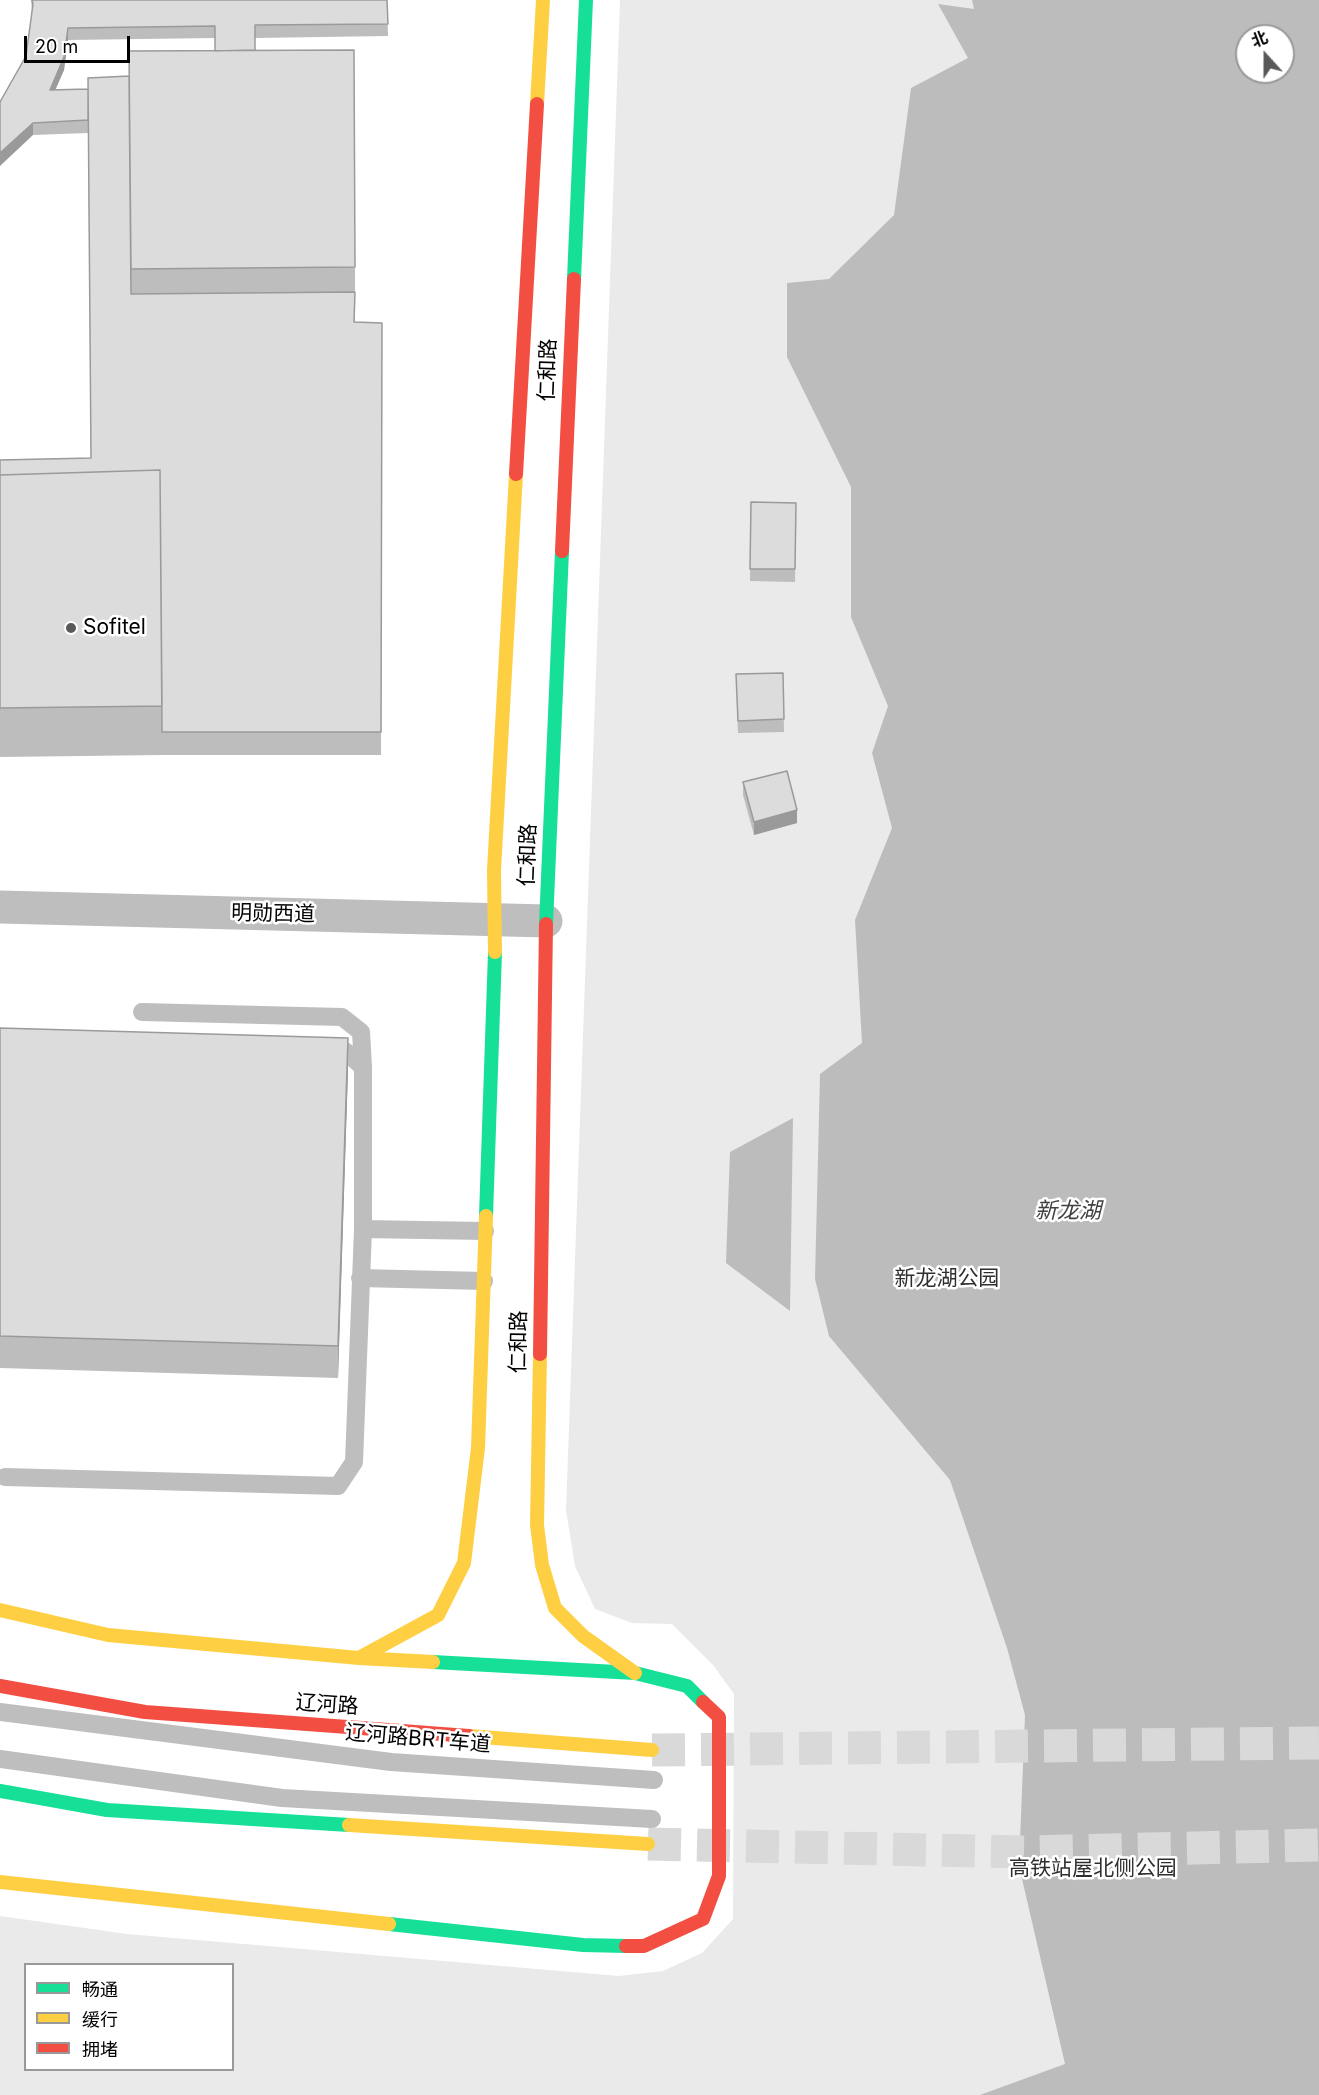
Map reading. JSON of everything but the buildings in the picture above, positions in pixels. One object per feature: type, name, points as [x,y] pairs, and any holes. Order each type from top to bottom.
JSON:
[{"type":"street","name":"仁和路","points":[[359,1658],[438,1615],[464,1563],[478,1448],[496,918],[494,858],[543,0]]},
{"type":"street","name":"仁和路","points":[[586,0],[546,921],[537,1525],[542,1565],[555,1608],[583,1636],[635,1673]]},
{"type":"street","name":"明勋西道","points":[[0,907],[546,921]]},
{"type":"street","points":[[0,1610],[108,1635],[359,1658],[635,1673],[687,1686],[719,1717],[719,1876],[702,1919],[644,1946],[583,1945],[0,1882]]},
{"type":"street","name":"辽河路","points":[[0,1686],[145,1712],[652,1750]]},
{"type":"street","points":[[0,1791],[107,1809],[648,1844]]},
{"type":"lane","points":[[5,1477],[338,1486],[354,1462],[363,1229],[361,1032],[342,1017],[142,1012]]},
{"type":"lane","points":[[309,1049],[345,1050],[363,1067]]},
{"type":"lane","points":[[363,1229],[485,1231]]},
{"type":"lane","points":[[360,1278],[484,1281]]},
{"type":"lane","name":"辽河路BRT车道","points":[[0,1712],[390,1762],[654,1780]]},
{"type":"lane","points":[[0,1759],[282,1798],[652,1819]]},
{"type":"green space","name":"新龙湖公园","points":[[620,0],[1319,0],[1319,2095],[0,2095],[0,1916],[127,1934],[619,1976],[663,1971],[702,1953],[733,1919],[734,1694],[713,1665],[672,1624],[632,1623],[595,1609],[575,1566],[566,1510]]},
{"type":"water","name":"新龙湖","points":[[972,0],[1319,0],[1319,2095],[980,2095],[1065,2064],[1019,1866],[1025,1715],[1007,1648],[950,1480],[829,1336],[815,1279],[820,1074],[862,1043],[855,920],[892,828],[872,753],[888,706],[851,617],[851,487],[787,357],[787,283],[829,279],[894,215],[911,88],[968,58],[938,4],[974,9]]},
{"type":"water","points":[[793,1118],[790,1311],[726,1263],[730,1152]]},
{"type":"tunnel","points":[[652,1750],[1319,1743]]},
{"type":"tunnel","points":[[648,1844],[1025,1852],[1319,1845]]},
{"type":"traffic: fast","points":[[574,279],[586,0]]},
{"type":"traffic: fast","points":[[546,924],[562,551]]},
{"type":"traffic: fast","points":[[486,1216],[495,952]]},
{"type":"traffic: fast","points":[[433,1662],[635,1673],[687,1686],[703,1702]]},
{"type":"traffic: fast","points":[[0,1791],[107,1810],[349,1825]]},
{"type":"traffic: fast","points":[[389,1924],[583,1945],[626,1946]]},
{"type":"traffic: slow","points":[[537,104],[543,0]]},
{"type":"traffic: slow","points":[[495,952],[494,870],[516,474]]},
{"type":"traffic: slow","points":[[359,1658],[438,1615],[464,1563],[478,1448],[486,1216]]},
{"type":"traffic: slow","points":[[540,1354],[537,1525],[542,1565],[555,1608],[583,1636],[635,1673]]},
{"type":"traffic: slow","points":[[0,1610],[108,1635],[359,1658],[433,1662]]},
{"type":"traffic: slow","points":[[469,1736],[652,1750]]},
{"type":"traffic: slow","points":[[349,1825],[648,1844]]},
{"type":"traffic: slow","points":[[0,1882],[389,1924]]},
{"type":"traffic: jam","points":[[516,474],[537,104]]},
{"type":"traffic: jam","points":[[562,551],[574,279]]},
{"type":"traffic: jam","points":[[540,1354],[546,924]]},
{"type":"traffic: jam","points":[[0,1686],[145,1712],[469,1736]]},
{"type":"traffic: jam","points":[[626,1946],[644,1946],[703,1919],[719,1876],[719,1717],[703,1702]]},
{"type":"place","name":"Sofitel","points":[[71,628]]},
{"type":"park label","name":"高铁站屋北侧公园","points":[[1093,1869]]}]
